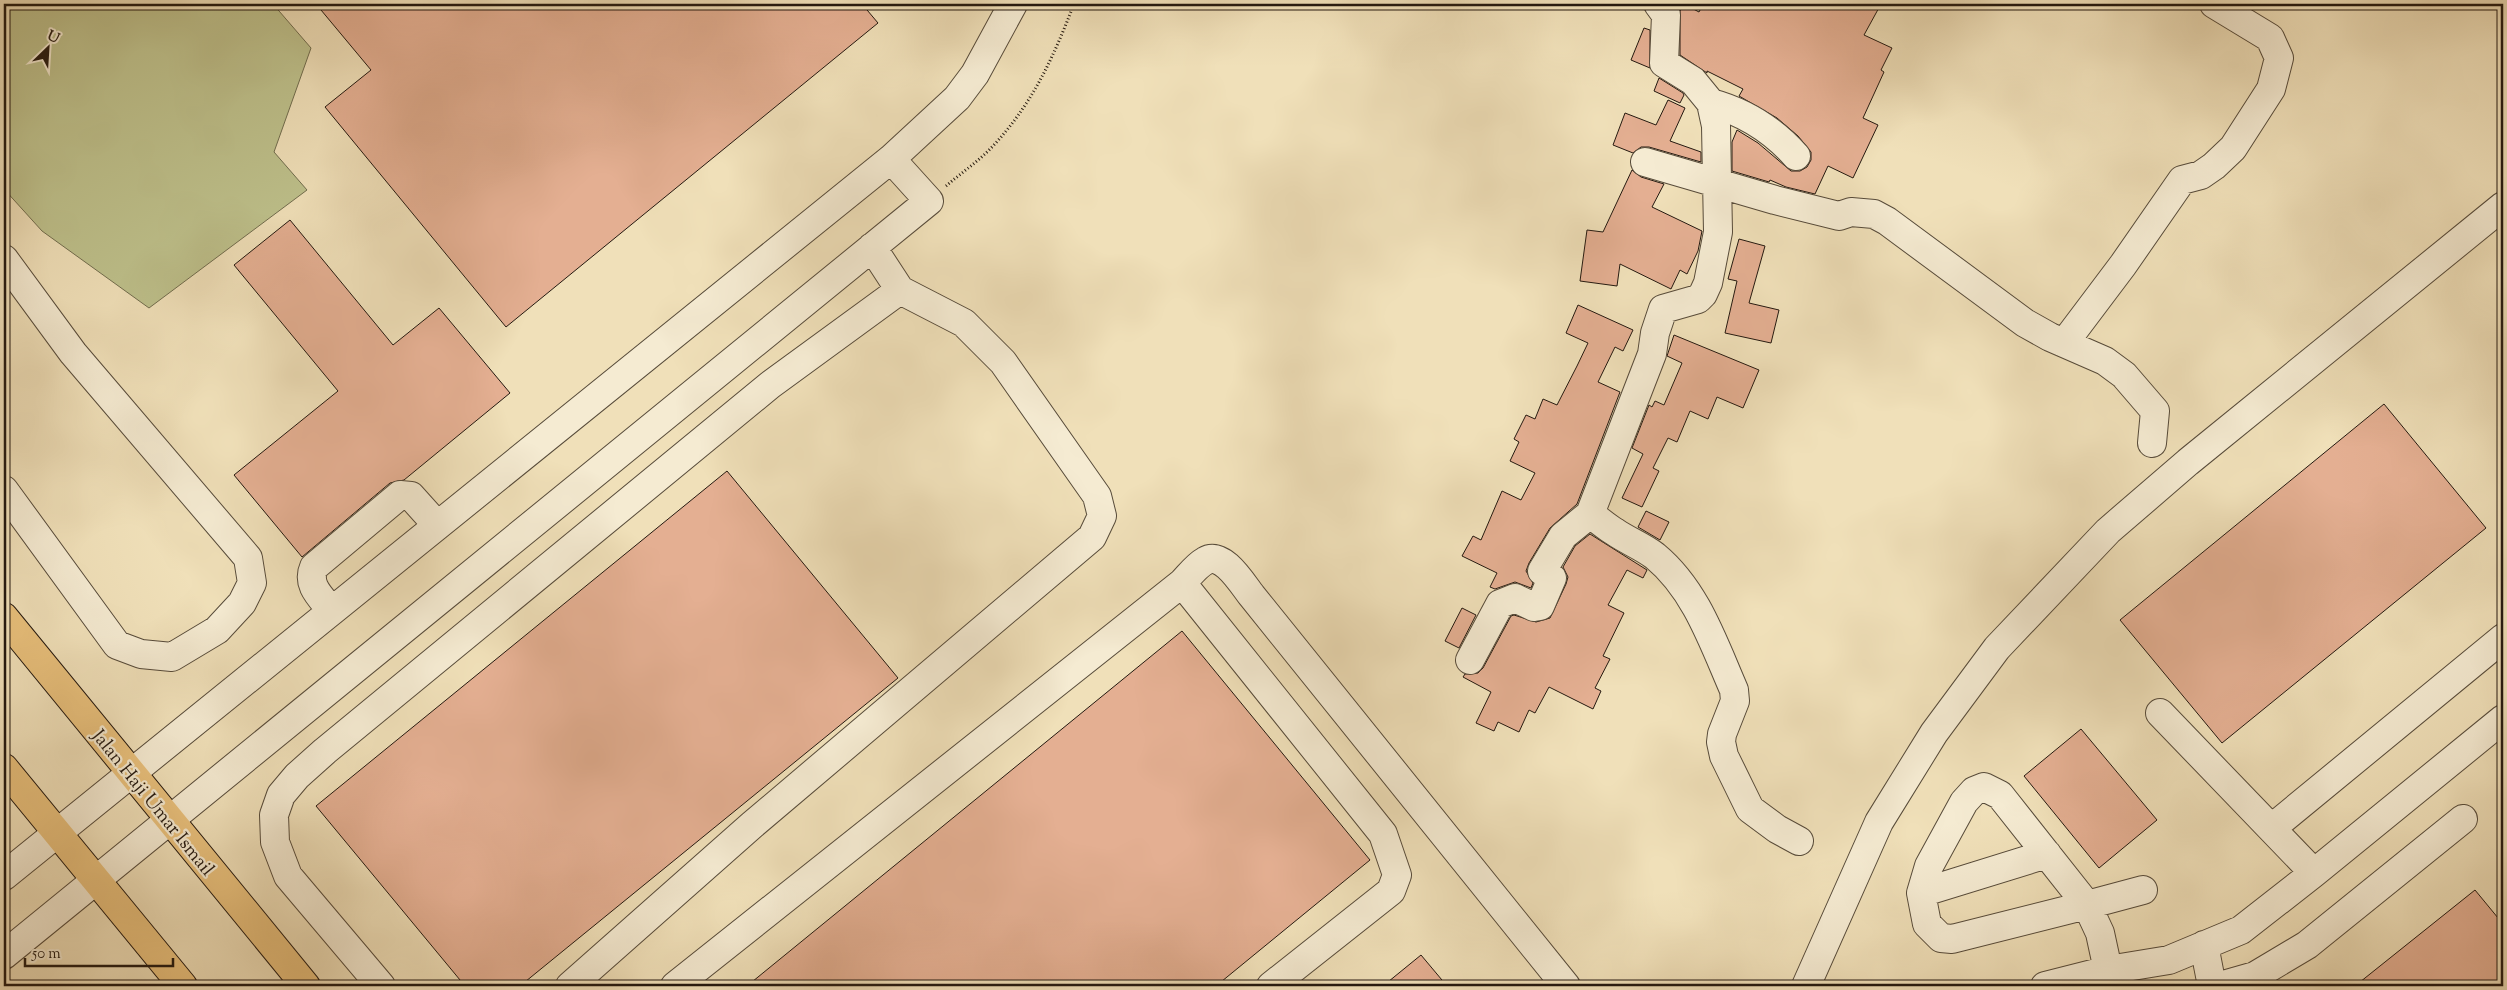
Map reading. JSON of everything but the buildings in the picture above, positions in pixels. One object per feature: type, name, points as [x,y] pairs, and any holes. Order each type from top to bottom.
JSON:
[{"type":"main road","name":"Jalan Haji Umar Ismail","points":[[4,617],[306,986]]},
{"type":"main road","points":[[4,768],[182,986]]},
{"type":"street","points":[[4,876],[891,159],[957,98],[975,74],[1013,4]]},
{"type":"street","points":[[2065,342],[2123,265],[2182,180],[2201,175],[2214,166],[2233,148],[2271,89],[2279,58],[2270,38],[2222,6]]},
{"type":"street","points":[[1470,660],[1500,604],[1515,598],[1534,607],[1540,606],[1552,578],[1542,571],[1563,536],[1590,514],[1652,354],[1663,308],[1698,299],[1708,283],[1718,232],[1714,114],[1693,81],[1664,62],[1667,8]]},
{"type":"street","points":[[1714,114],[1742,115],[1765,127],[1796,156]]},
{"type":"street","points":[[4,955],[928,201],[891,159]]},
{"type":"street","points":[[1645,162],[1839,216],[1851,212],[1874,214],[1928,249],[2025,323],[2050,338],[2065,342],[2105,361],[2124,376],[2155,410],[2152,443]]},
{"type":"street","points":[[1806,986],[1879,822],[1934,733],[1997,648],[2108,531],[2188,462],[2503,206]]},
{"type":"street","points":[[570,986],[752,825],[1092,537],[1102,516],[1097,496],[1003,362],[964,323],[900,290],[872,247]]},
{"type":"street","points":[[4,259],[73,353],[248,558],[252,583],[242,603],[217,630],[172,657],[141,654],[117,645],[4,490]]},
{"type":"street","points":[[381,986],[288,876],[275,842],[274,815],[281,795],[297,776],[325,751],[770,385],[900,290]]},
{"type":"street","points":[[332,611],[312,585],[310,576],[314,567],[400,495],[405,493],[411,496],[438,525]]},
{"type":"street","points":[[1590,514],[1616,533],[1633,541],[1657,558],[1676,576],[1693,600],[1734,690],[1735,701],[1722,734],[1721,742],[1724,756],[1750,809],[1777,829],[1799,842]]},
{"type":"street","points":[[675,986],[1182,583],[1206,560],[1220,560],[1227,566],[1566,986]]},
{"type":"street","points":[[1182,583],[1382,834],[1397,875],[1391,891],[1271,986]]},
{"type":"street","points":[[2272,828],[2503,638]]},
{"type":"street","points":[[2160,713],[2314,873]]},
{"type":"street","points":[[2045,986],[2124,974],[2169,960],[2241,930],[2503,719]]},
{"type":"street","points":[[2124,974],[2087,905],[2000,795],[1984,787],[1974,791],[1964,802],[1929,866],[1921,893],[1927,924],[1941,938],[1952,940],[2087,905],[2143,890]]},
{"type":"street","points":[[2220,986],[2255,976],[2307,945],[2463,819]]},
{"type":"street","points":[[1921,893],[2047,854]]},
{"type":"street","points":[[2204,945],[2212,986]]},
{"type":"path","points":[[928,201],[992,148],[1025,108],[1046,71],[1074,4]]},
{"type":"green space","points":[[4,4],[273,4],[311,48],[274,152],[307,190],[149,308],[42,231],[4,189]]}]
